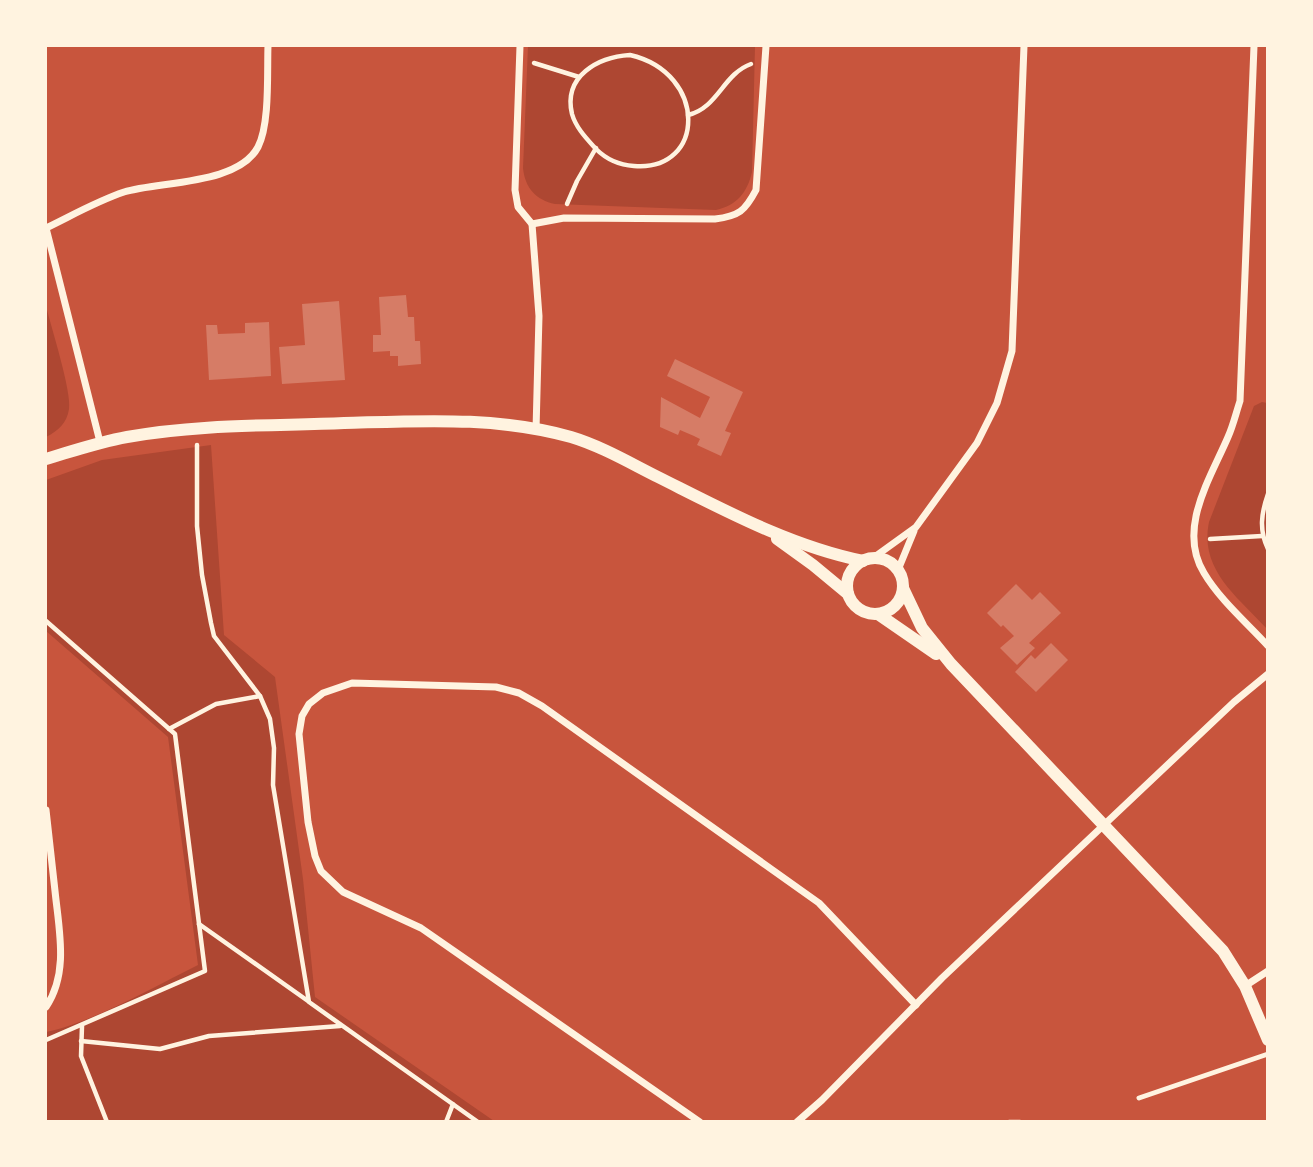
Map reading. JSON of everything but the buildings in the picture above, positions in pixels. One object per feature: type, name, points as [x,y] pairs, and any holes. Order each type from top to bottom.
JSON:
[{"type":"street","points":[[100,442],[46,228],[124,192],[227,173],[245,161],[255,152],[261,140],[268,46]]},
{"type":"street","points":[[520,46],[514,190],[519,206],[532,224],[539,316],[536,430]]},
{"type":"street","points":[[532,224],[564,218],[734,217],[749,203],[756,190],[766,46]]},
{"type":"street","points":[[898,570],[916,527],[977,443],[997,402],[1013,351],[1024,46]]},
{"type":"street","points":[[1254,46],[1240,401],[1204,489],[1194,519],[1193,541],[1205,575],[1268,646]]},
{"type":"street","points":[[46,459],[100,442],[198,429],[453,420],[536,430],[572,437],[609,452],[765,531],[821,550],[891,563],[902,578],[901,598],[895,606],[878,614]]},
{"type":"street","points":[[848,594],[849,574],[855,566],[916,527]]},
{"type":"street","points":[[765,531],[848,594],[859,609],[878,614],[951,664]]},
{"type":"street","points":[[903,588],[922,628],[951,664],[1223,951],[1245,986],[1268,1040]]},
{"type":"street","points":[[797,1122],[1234,702],[1268,674]]},
{"type":"street","points":[[700,1122],[421,928],[387,911],[363,903],[330,881],[321,871],[315,856],[308,822],[299,734],[302,716],[309,704],[323,694],[352,683],[496,687],[519,693],[542,706],[819,903],[916,1005]]},
{"type":"street","points":[[46,810],[62,948],[53,997],[46,1007]]},
{"type":"street","points":[[1245,986],[1268,971]]},
{"type":"lane","points":[[1139,1098],[1268,1054]]},
{"type":"path","points":[[616,56],[640,58],[674,78],[685,97],[688,115],[685,136],[677,151],[668,159],[640,167],[625,166],[604,156],[576,125],[572,113],[572,97],[576,81],[580,77],[588,68],[616,56]]},
{"type":"path","points":[[520,60],[546,65],[580,77]]},
{"type":"path","points":[[688,115],[701,112],[731,77],[746,65],[765,61]]},
{"type":"path","points":[[564,218],[568,199],[596,148]]},
{"type":"path","points":[[198,429],[197,526],[211,623],[214,636],[260,696],[270,719],[274,747],[273,785],[309,1002]]},
{"type":"path","points":[[1268,495],[1263,508],[1262,536],[1268,549]]},
{"type":"path","points":[[1193,541],[1262,536]]},
{"type":"path","points":[[46,621],[175,734],[205,971],[46,1040]]},
{"type":"path","points":[[169,729],[216,704],[260,696]]},
{"type":"path","points":[[199,924],[478,1122]]},
{"type":"path","points":[[82,1026],[81,1056],[107,1122]]},
{"type":"path","points":[[80,1041],[160,1049],[209,1036],[341,1026]]},
{"type":"path","points":[[446,1122],[453,1104]]},
{"type":"path","points":[[1009,1122],[1020,1122]]},
{"type":"shaded area","points":[[528,46],[755,46],[752,172],[744,192],[730,205],[716,210],[555,204],[542,200],[526,182],[523,168]]},
{"type":"shaded area","points":[[46,306],[64,374],[69,409],[64,422],[46,437]]},
{"type":"shaded area","points":[[1267,403],[1267,629],[1223,582],[1215,569],[1207,539],[1209,522],[1254,406]]},
{"type":"shaded area","points":[[211,445],[224,635],[275,677],[303,879],[315,997],[494,1121],[46,1121],[46,1032],[103,1012],[198,965],[168,737],[46,631],[46,480],[102,460]]}]
